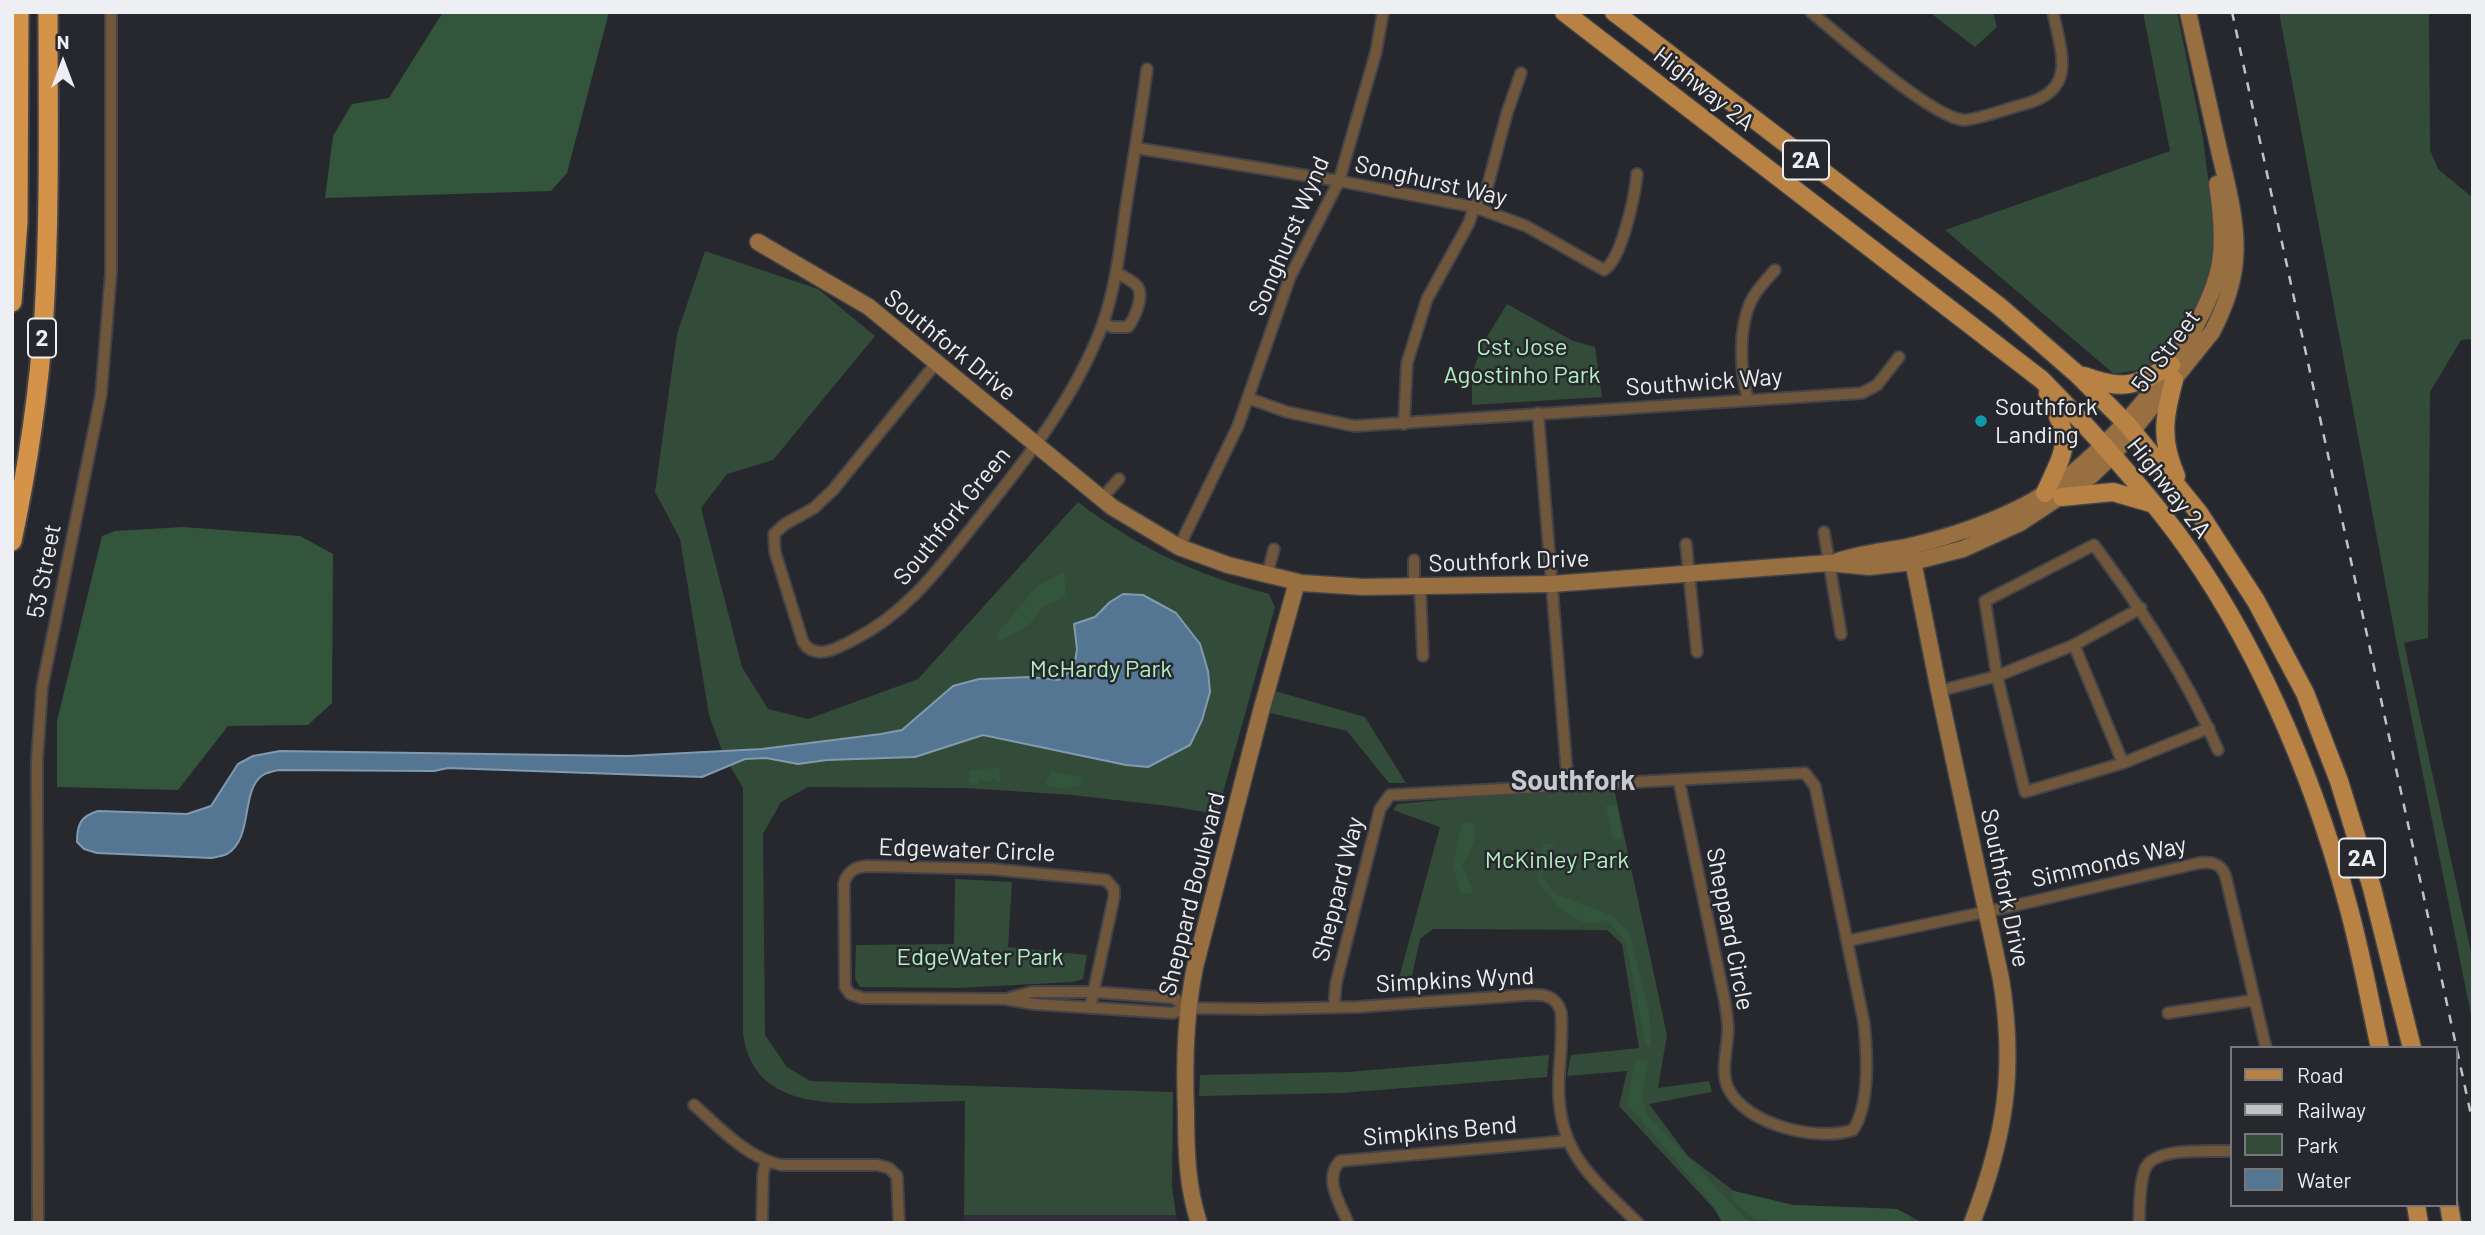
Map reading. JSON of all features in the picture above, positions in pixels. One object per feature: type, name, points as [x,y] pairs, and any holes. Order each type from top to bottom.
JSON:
[{"type":"highway","name":"2","points":[[12,302],[18,222],[19,12]]},
{"type":"highway","name":"2","points":[[12,541],[29,452],[44,317],[48,223],[48,12]]},
{"type":"main road","name":"Highway 2A","points":[[1564,12],[2042,380],[2109,449],[2176,532],[2230,617],[2267,685],[2310,789],[2346,898],[2380,1046]]},
{"type":"main road","name":"Highway 2A","points":[[1614,12],[2000,307],[2077,374],[2129,428],[2185,495],[2256,601],[2305,693],[2339,780],[2372,888],[2412,1046]]},
{"type":"main road","points":[[2077,374],[2106,384],[2129,385],[2172,372],[2164,438],[2169,460],[2185,495]]},
{"type":"main road","points":[[2042,380],[2065,435],[2053,495],[2113,492],[2153,503]]},
{"type":"street","name":"53 Street","points":[[38,1223],[37,761],[42,688],[101,395],[111,272],[111,12]]},
{"type":"street","name":"Songhurst Wynd","points":[[1179,547],[1238,426],[1290,277],[1339,181],[1376,52],[1383,12]]},
{"type":"street","points":[[1811,12],[1892,78],[1938,110],[1964,120],[2036,101],[2053,89],[2063,71],[2062,52],[2053,12]]},
{"type":"street","name":"50 Street","points":[[2109,449],[2129,428],[2172,372],[2213,332],[2230,292],[2235,260],[2231,204],[2188,12]]},
{"type":"street","points":[[1037,446],[1074,384],[1103,323],[1117,273],[1147,69]]},
{"type":"street","points":[[1404,424],[1407,363],[1427,299],[1469,223],[1474,207],[1487,188],[1521,73]]},
{"type":"street","name":"Songhurst Way","points":[[1136,148],[1339,181],[1474,207],[1525,226],[1604,270],[1611,266],[1625,228],[1634,198],[1637,174]]},
{"type":"street","name":"Southfork Drive","points":[[758,242],[869,307],[1102,498],[1179,547],[1202,557],[1297,582],[1342,587],[1552,584],[1829,563],[1869,567],[1912,554],[1971,527],[2053,495],[2109,449]]},
{"type":"street","points":[[1748,400],[1743,359],[1745,322],[1752,299],[1775,270]]},
{"type":"street","points":[[1103,323],[1112,327],[1128,327],[1138,306],[1138,287],[1117,273]]},
{"type":"street","name":"Southwick Way","points":[[1248,398],[1323,421],[1354,426],[1404,424],[1862,393],[1877,385],[1899,357]]},
{"type":"street","name":"Southfork Green","points":[[937,362],[833,490],[814,508],[785,524],[774,534],[775,552],[807,648],[816,652],[835,648],[871,631],[903,607],[932,577],[1037,446]]},
{"type":"street","points":[[1538,413],[1568,786]]},
{"type":"street","points":[[1102,498],[1119,479]]},
{"type":"street","points":[[1824,532],[1841,634]]},
{"type":"street","points":[[1686,544],[1697,652]]},
{"type":"street","points":[[2209,728],[2123,763],[2025,792],[1997,676],[1986,601],[2095,545],[2141,608],[2200,708],[2209,728],[2218,750]]},
{"type":"street","points":[[1267,575],[1274,549]]},
{"type":"street","name":"Southfork Drive","points":[[1912,554],[2005,1002],[2008,1081],[2000,1136],[1972,1223]]},
{"type":"street","name":"Southfork Drive","points":[[1414,560],[1417,586]]},
{"type":"street","name":"Sheppard Boulevard","points":[[1199,1223],[1188,1177],[1186,1148],[1187,1008],[1256,728],[1297,582]]},
{"type":"street","points":[[1417,586],[1423,656]]},
{"type":"street","points":[[1939,691],[1997,676],[2074,645],[2141,608]]},
{"type":"street","points":[[2074,645],[2123,763]]},
{"type":"street","name":"Sheppard Circle","points":[[1568,786],[1796,772],[1805,773],[1811,779],[1815,786],[1866,1039],[1866,1071],[1861,1114],[1853,1130],[1846,1133],[1814,1134],[1788,1129],[1741,1103],[1728,1087],[1725,1002],[1679,781]]},
{"type":"street","name":"Sheppard Way","points":[[1334,1007],[1334,992],[1346,943],[1380,809],[1386,798],[1401,793],[1568,786]]},
{"type":"street","name":"Simmonds Way","points":[[1987,912],[2199,863],[2214,863],[2220,866],[2226,878],[2266,1046]]},
{"type":"street","name":"Edgewater Circle","points":[[1005,999],[862,998],[846,991],[844,883],[850,872],[867,866],[991,869],[1106,880],[1114,889],[1114,897],[1090,1008]]},
{"type":"street","points":[[1847,941],[1987,912]]},
{"type":"street","points":[[1005,999],[1032,992],[1094,992],[1174,998],[1187,1008]]},
{"type":"street","name":"Simpkins Wynd","points":[[1187,1008],[1334,1007],[1527,995],[1549,996],[1561,1012],[1559,1092],[1567,1141],[1585,1171],[1638,1223]]},
{"type":"street","points":[[1005,999],[1034,1004],[1173,1013],[1187,1008]]},
{"type":"street","points":[[2168,1013],[2255,1000]]},
{"type":"street","points":[[694,1105],[755,1156],[766,1161],[780,1165],[877,1165],[889,1168],[897,1176],[899,1223]]},
{"type":"street","name":"Simpkins Bend","points":[[1348,1223],[1332,1183],[1333,1171],[1340,1161],[1567,1141]]},
{"type":"street","points":[[2139,1223],[2143,1175],[2149,1162],[2155,1157],[2169,1153],[2230,1151]]},
{"type":"street","points":[[762,1223],[762,1174],[766,1161]]},
{"type":"shaded area","points":[[964,1215],[1176,1215],[1179,1223],[964,1223]]},
{"type":"green space","points":[[443,12],[609,12],[567,173],[551,191],[325,198],[333,136],[352,104],[389,98]]},
{"type":"green space","points":[[1929,12],[1993,12],[1997,27],[1975,47]]},
{"type":"green space","points":[[2143,12],[2177,12],[2203,138],[2215,235],[2206,307],[2158,367],[2114,374],[1945,230],[2170,151]]},
{"type":"green space","points":[[2279,12],[2429,12],[2430,150],[2438,169],[2473,198],[2473,339],[2461,340],[2430,392],[2428,638],[2404,643],[2473,961],[2473,1025],[2396,640]]},
{"type":"green space","name":"McHardy Park","points":[[705,251],[818,289],[875,336],[773,460],[727,474],[701,508],[742,667],[768,709],[808,719],[918,679],[1078,502],[1123,533],[1169,558],[1217,578],[1269,594],[1275,607],[1217,814],[1072,795],[966,788],[808,787],[781,802],[763,834],[765,1035],[787,1067],[810,1081],[1173,1092],[1172,1187],[1176,1215],[964,1215],[965,1101],[816,1101],[776,1088],[761,1075],[749,1057],[743,1033],[743,788],[724,756],[709,715],[680,539],[655,492],[677,334]]},
{"type":"green space","name":"Cst Jose Agostinho Park","points":[[1507,304],[1573,341],[1595,347],[1602,397],[1472,405],[1472,374],[1482,345]]},
{"type":"green space","points":[[184,527],[300,536],[333,554],[332,703],[308,725],[228,726],[178,790],[57,787],[57,721],[102,536],[115,531]]},
{"type":"green space","points":[[1064,572],[1066,597],[1042,607],[1029,625],[999,642],[996,635],[1037,586]]},
{"type":"green space","points":[[1275,691],[1365,717],[1406,783],[1389,783],[1347,731],[1270,713]]},
{"type":"green space","points":[[999,767],[1001,783],[993,779],[989,782],[979,780],[977,784],[968,783],[970,771]]},
{"type":"green space","points":[[1051,772],[1083,777],[1080,785],[1065,789],[1045,785]]},
{"type":"green space","name":"McKinley Park","points":[[1613,784],[1667,1035],[1658,1088],[1709,1081],[1712,1092],[1649,1104],[1688,1156],[1734,1191],[1793,1205],[1897,1209],[1923,1223],[1722,1223],[1717,1212],[1619,1106],[1627,1071],[1567,1076],[1571,1055],[1639,1048],[1622,944],[1607,930],[1433,929],[1420,939],[1409,989],[1396,989],[1440,827],[1393,810],[1397,804]]},
{"type":"green space","points":[[1617,805],[1622,839],[1613,839],[1605,806]]},
{"type":"green space","points":[[1462,822],[1476,823],[1474,844],[1462,865],[1474,893],[1461,895],[1453,866]]},
{"type":"green space","points":[[1543,843],[1555,845],[1548,854],[1542,877],[1556,894],[1613,916],[1630,933],[1649,1013],[1651,1046],[1646,1046],[1626,942],[1607,920],[1582,922],[1566,913],[1553,900],[1537,880]]},
{"type":"green space","name":"EdgeWater Park","points":[[955,879],[1012,882],[1008,947],[1087,955],[1083,979],[1073,982],[958,988],[860,987],[855,978],[856,945],[954,944]]},
{"type":"green space","points":[[1549,1055],[1547,1077],[1341,1093],[1199,1096],[1200,1075],[1348,1072]]},
{"type":"green space","points":[[1649,1060],[1642,1096],[1646,1113],[1750,1223],[1723,1223],[1707,1197],[1627,1104],[1635,1061]]},
{"type":"green space","points":[[1734,1191],[1793,1205],[1897,1209],[1912,1217],[1907,1223],[1756,1220],[1731,1199]]},
{"type":"water","points":[[1123,594],[1143,595],[1176,613],[1200,644],[1208,671],[1210,692],[1202,720],[1190,745],[1148,767],[1126,765],[983,735],[915,757],[827,760],[798,764],[766,758],[745,759],[702,777],[448,768],[434,771],[279,770],[265,774],[256,782],[251,791],[241,837],[235,847],[225,855],[211,858],[97,853],[84,849],[77,842],[81,822],[98,811],[187,814],[211,806],[238,764],[253,756],[280,751],[628,756],[762,749],[902,730],[953,686],[979,679],[1030,677],[1059,680],[1074,668],[1077,649],[1074,624],[1095,617]]},
{"type":"railway","points":[[2232,12],[2456,1046]]},
{"type":"railway","points":[[2457,1050],[2473,1124]]},
{"type":"place","name":"Southfork Landing","points":[[1981,421]]},
{"type":"district","name":"Southfork","points":[[1573,781]]}]
